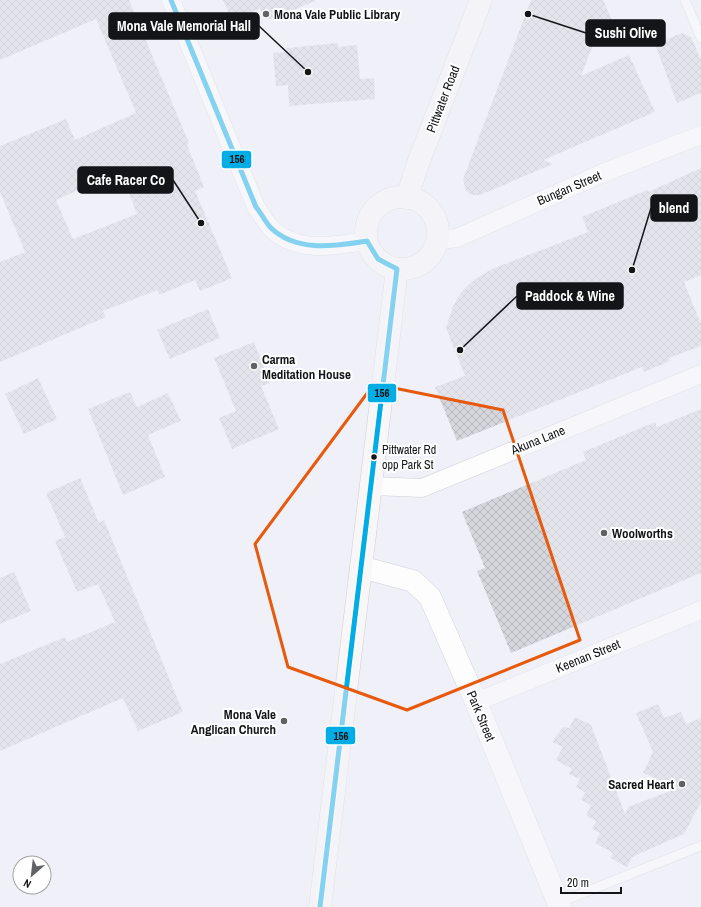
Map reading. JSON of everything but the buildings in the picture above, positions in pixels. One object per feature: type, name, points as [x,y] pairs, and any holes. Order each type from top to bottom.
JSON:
[{"type":"main road","name":"Pittwater Road","points":[[407,198],[417,166],[481,0]]},
{"type":"main road","points":[[395,198],[407,198],[418,201],[428,208],[434,217],[438,228],[438,240],[434,250],[428,259],[413,267],[397,269],[387,266],[378,260],[371,251],[367,241],[366,230],[369,218],[375,209],[384,202],[395,198]]},
{"type":"main road","points":[[320,907],[397,269]]},
{"type":"street","points":[[171,0],[256,207],[270,227],[284,238],[304,246],[336,246],[367,241]]},
{"type":"street","name":"Bungan Street","points":[[438,240],[457,238],[603,173],[701,135]]},
{"type":"street","name":"Akuna Lane","points":[[372,486],[422,488],[701,374]]},
{"type":"street","name":"Park Street","points":[[361,567],[412,581],[430,597],[476,702],[559,905]]},
{"type":"street","name":"Keenan Street","points":[[476,702],[701,610]]},
{"type":"lane","points":[[685,0],[701,38]]},
{"type":"lane","points":[[559,905],[701,846]]},
{"type":"highlighted area","points":[[374,384],[503,410],[580,640],[407,710],[288,667],[255,544]]},
{"type":"transit line","name":"156","points":[[171,0],[256,207],[270,227],[280,235],[292,241],[316,246],[342,245],[367,241],[378,259],[397,269],[320,907]]},
{"type":"place","name":"Mona Vale Public Library","points":[[266,14]]},
{"type":"place","name":"Sushi Olive","points":[[528,14]]},
{"type":"place","name":"Mona Vale Memorial Hall","points":[[308,72]]},
{"type":"place","name":"Cafe Racer Co","points":[[201,223]]},
{"type":"place","name":"blend","points":[[632,270]]},
{"type":"place","name":"Paddock & Wine","points":[[460,350]]},
{"type":"place","name":"Carma Meditation House","points":[[254,366]]},
{"type":"place","name":"Pittwater Rd opp Park St","points":[[374,457]]},
{"type":"place","name":"Woolworths","points":[[604,533]]},
{"type":"place","name":"Mona Vale Anglican Church","points":[[284,721]]},
{"type":"place","name":"Sacred Heart","points":[[682,784]]}]
